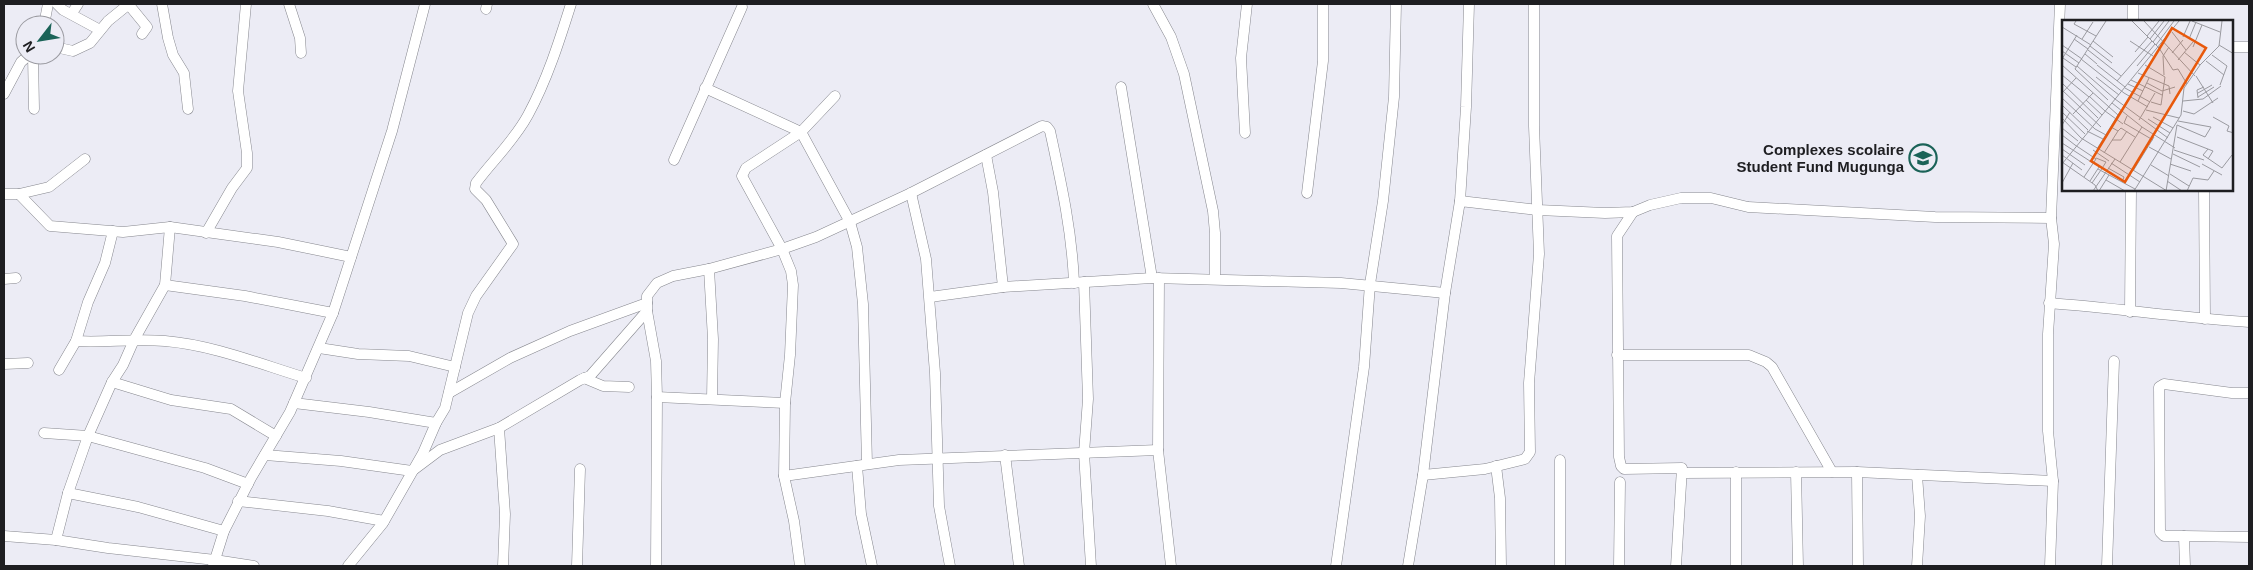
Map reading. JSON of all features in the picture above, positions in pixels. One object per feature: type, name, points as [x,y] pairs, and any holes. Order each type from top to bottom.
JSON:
[{"type":"street","points":[[57,4],[63,10],[72,13],[79,20],[100,30]]},
{"type":"street","points":[[72,13],[78,4]]},
{"type":"street","points":[[65,49],[73,51],[90,43],[100,30],[129,4],[147,27],[142,34]]},
{"type":"street","points":[[162,4],[173,55],[184,73],[188,109]]},
{"type":"street","points":[[206,234],[232,188],[247,168],[247,153],[238,91],[246,4]]},
{"type":"street","points":[[289,4],[300,38],[301,53]]},
{"type":"street","points":[[214,563],[224,531],[238,501],[294,403],[333,313],[394,122],[425,4]]},
{"type":"street","points":[[348,566],[384,521],[423,453],[445,408],[468,314],[476,296],[513,244],[486,200],[475,189],[476,184],[507,147],[528,116],[553,59],[571,4]]},
{"type":"street","points":[[1153,4],[1171,37],[1184,74],[1213,211],[1215,280]]},
{"type":"street","points":[[1245,133],[1241,58],[1247,4]]},
{"type":"street","points":[[1307,193],[1323,61],[1323,4]]},
{"type":"street","points":[[1336,566],[1364,367],[1370,284],[1383,201],[1394,97],[1396,4]]},
{"type":"street","points":[[1408,566],[1423,475],[1445,293],[1460,202],[1466,107],[1469,4]]},
{"type":"street","points":[[1423,475],[1496,466],[1525,459],[1530,452],[1529,383],[1539,254],[1534,126],[1534,4]]},
{"type":"street","points":[[2050,566],[2052,481],[2048,431],[2049,303],[2054,244],[2051,218],[2060,4]]},
{"type":"street","points":[[2133,4],[2133,20]]},
{"type":"street","points":[[674,160],[742,7]]},
{"type":"street","points":[[2233,47],[2249,47]]},
{"type":"street","points":[[4,94],[20,65]]},
{"type":"street","points":[[33,65],[34,109]]},
{"type":"street","points":[[1121,87],[1155,278],[1158,450],[1171,566]]},
{"type":"street","points":[[705,88],[800,132],[850,222],[857,247],[863,304],[861,514],[872,566]]},
{"type":"street","points":[[800,566],[794,521],[784,476],[785,403],[790,355],[793,285],[791,271],[782,249],[742,176],[746,168],[800,132],[835,96]]},
{"type":"street","points":[[656,566],[656,361],[647,307],[647,296],[657,283],[673,276],[710,269],[782,249],[850,222],[912,194],[1042,126],[1047,127],[1050,131],[1069,222],[1079,283],[1088,399],[1084,453],[1091,566]]},
{"type":"street","points":[[986,155],[993,192],[1003,287]]},
{"type":"street","points":[[4,194],[18,194],[49,187],[85,159]]},
{"type":"street","points":[[2130,312],[2131,191]]},
{"type":"street","points":[[2204,191],[2205,319]]},
{"type":"street","points":[[18,194],[50,226],[113,231],[170,227],[206,234],[278,242],[351,257]]},
{"type":"street","points":[[912,194],[926,259],[930,297],[939,506],[950,566]]},
{"type":"street","points":[[1460,202],[1538,210],[1605,213],[1633,212],[1650,205],[1681,198],[1711,198],[1748,207],[1935,217],[2051,218]]},
{"type":"street","points":[[1633,212],[1617,236],[1617,355],[1621,466],[1624,469],[1681,468],[1676,566]]},
{"type":"street","points":[[56,540],[68,493],[88,436],[112,382],[123,365],[134,340],[165,285],[170,227]]},
{"type":"street","points":[[59,370],[76,341],[88,302],[105,263],[113,231]]},
{"type":"street","points":[[710,269],[712,399]]},
{"type":"street","points":[[4,279],[16,278]]},
{"type":"street","points":[[930,297],[1003,287],[1155,278],[1292,280],[1370,284],[1445,293]]},
{"type":"street","points":[[165,285],[246,296],[333,313]]},
{"type":"street","points":[[2049,303],[2249,322]]},
{"type":"street","points":[[449,393],[510,358],[570,332],[647,307]]},
{"type":"street","points":[[265,455],[341,461],[412,471],[440,450],[499,428],[590,376],[647,307]]},
{"type":"street","points":[[76,341],[165,341],[231,354],[306,378]]},
{"type":"street","points":[[319,348],[358,354],[409,356],[456,367]]},
{"type":"street","points":[[1617,355],[1749,354],[1766,362],[1777,374],[1816,447],[1832,472]]},
{"type":"street","points":[[2107,566],[2114,361]]},
{"type":"street","points":[[4,364],[28,363]]},
{"type":"street","points":[[584,378],[604,386],[629,387]]},
{"type":"street","points":[[112,382],[171,400],[230,409],[276,436]]},
{"type":"street","points":[[2249,393],[2232,393],[2164,384],[2159,387],[2160,532],[2164,536],[2249,537]]},
{"type":"street","points":[[657,397],[785,403]]},
{"type":"street","points":[[294,403],[436,423]]},
{"type":"street","points":[[499,428],[505,514],[503,566]]},
{"type":"street","points":[[44,433],[88,436],[205,468],[248,484]]},
{"type":"street","points":[[784,476],[862,465],[937,458],[1158,450]]},
{"type":"street","points":[[1006,455],[1019,566]]},
{"type":"street","points":[[1560,460],[1560,566]]},
{"type":"street","points":[[1496,466],[1500,498],[1501,566]]},
{"type":"street","points":[[577,566],[580,469]]},
{"type":"street","points":[[1736,472],[1736,566]]},
{"type":"street","points":[[1796,472],[1798,566]]},
{"type":"street","points":[[1682,473],[1857,472],[2052,481]]},
{"type":"street","points":[[1857,472],[1858,566]]},
{"type":"street","points":[[1917,475],[1920,516],[1917,566]]},
{"type":"street","points":[[1619,566],[1620,482]]},
{"type":"street","points":[[68,493],[138,507],[224,531]]},
{"type":"street","points":[[238,501],[328,511],[384,521]]},
{"type":"street","points":[[4,536],[56,540],[214,563],[254,566]]},
{"type":"street","points":[[2184,536],[2185,566]]},
{"type":"place","name":"Complexes scolaire Student Fund Mugunga","points":[[1923,158]]}]
